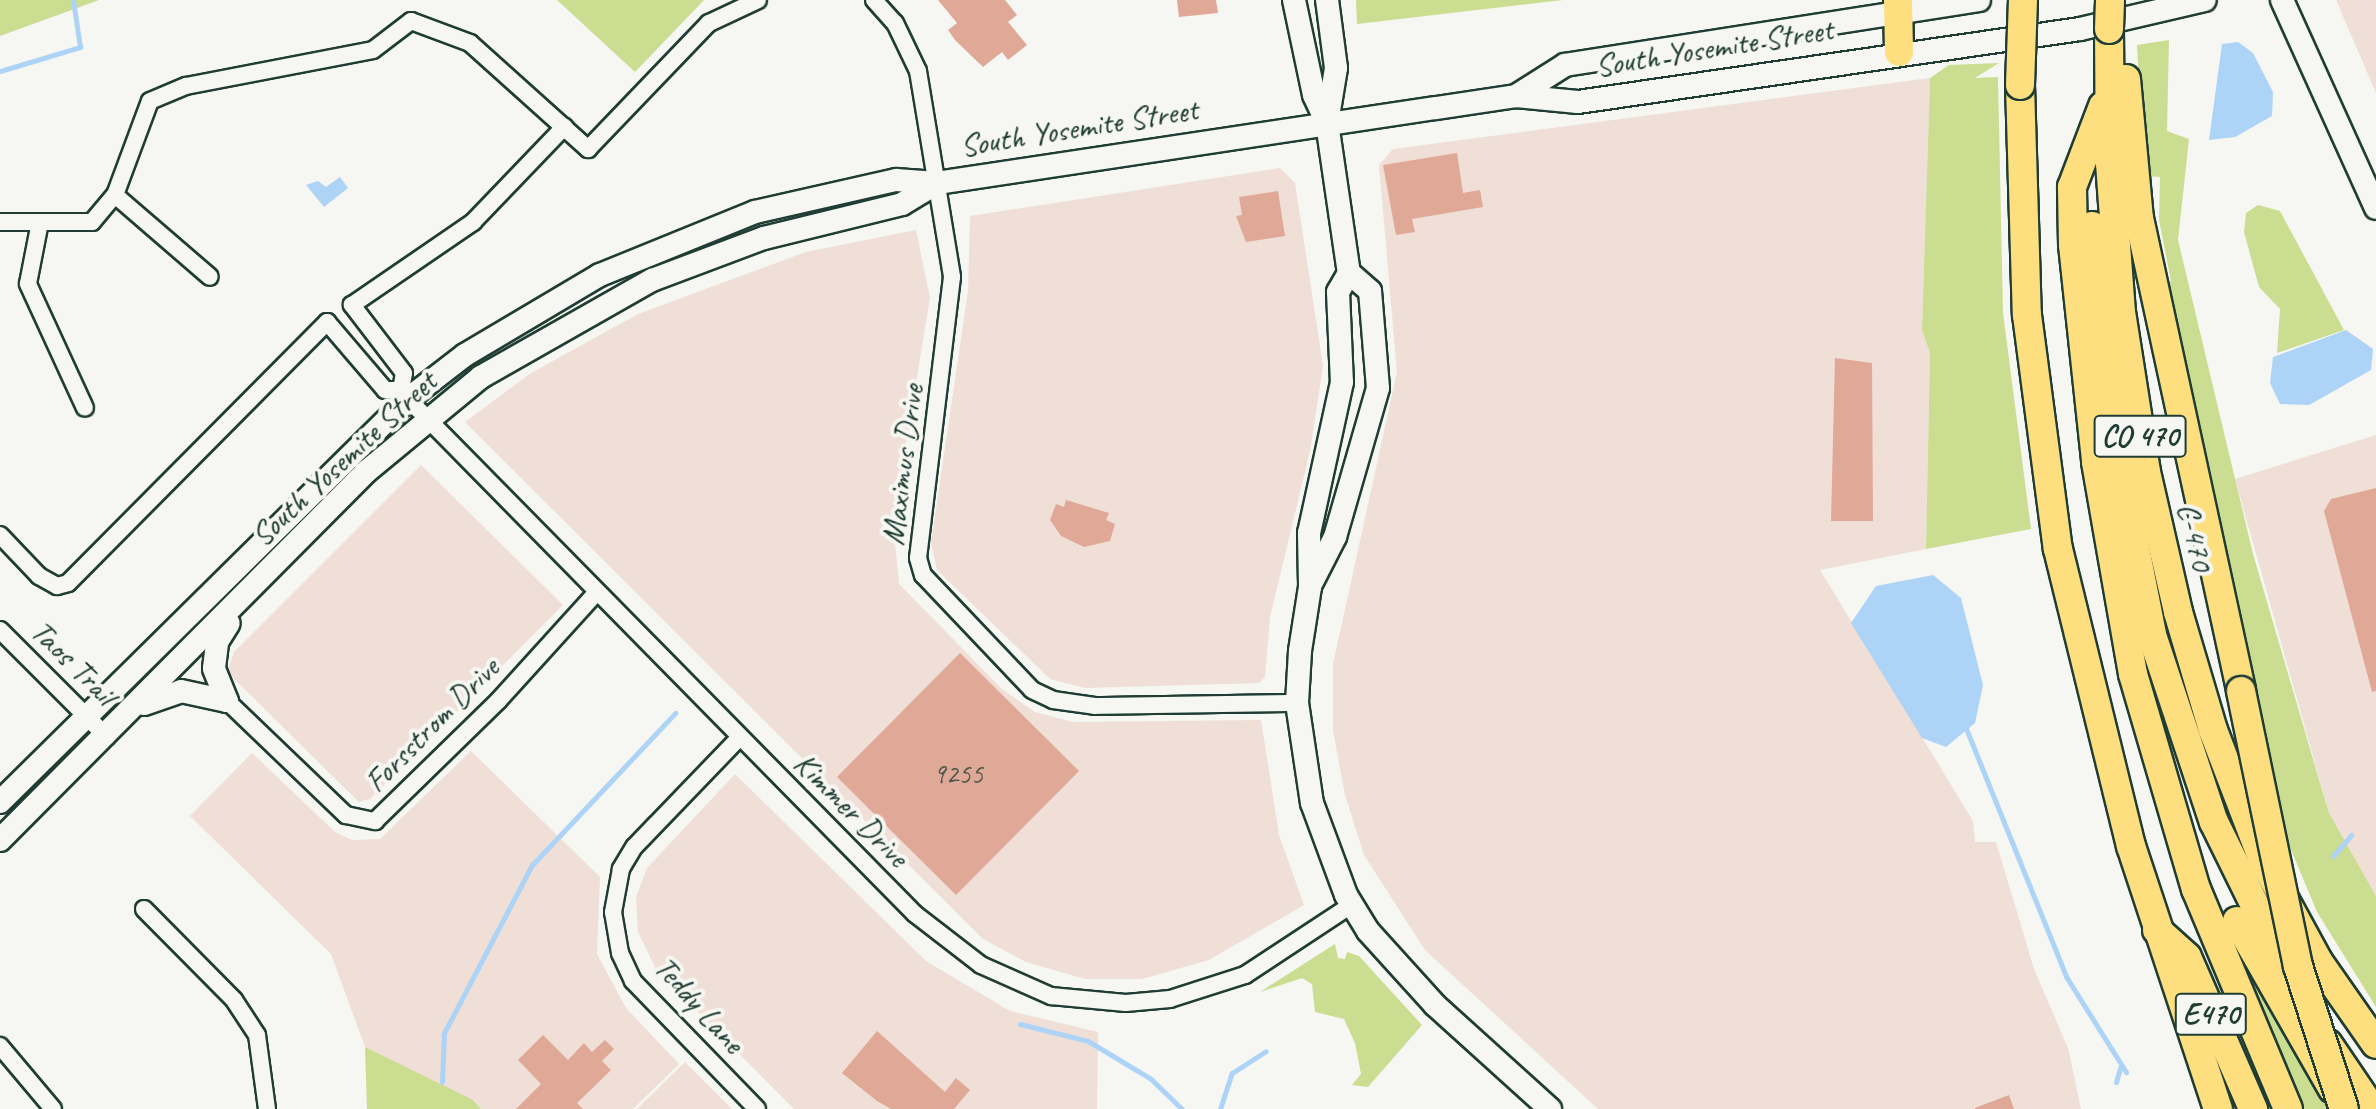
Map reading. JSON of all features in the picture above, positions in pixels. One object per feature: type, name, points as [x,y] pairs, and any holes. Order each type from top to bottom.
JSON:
[{"type":"highway","points":[[2023,0],[2020,85],[2024,271],[2049,501],[2085,676],[2156,929],[2218,1109]]},
{"type":"highway","points":[[2110,0],[2109,29],[2126,52],[2072,187],[2077,300],[2096,462],[2143,717],[2189,870],[2288,1109]]},
{"type":"highway","points":[[1898,6],[1899,52]]},
{"type":"highway","points":[[2114,78],[2137,208],[2305,993],[2345,1109]]},
{"type":"highway","name":"C-470","points":[[2114,78],[2129,374],[2184,635],[2263,860],[2318,961],[2376,1044]]},
{"type":"highway","points":[[2088,142],[2110,420],[2163,673],[2214,822],[2252,908],[2321,1034],[2372,1109]]},
{"type":"highway","points":[[2130,640],[2179,788],[2229,905],[2283,1009],[2345,1109]]},
{"type":"highway","name":"E470","points":[[2156,929],[2187,957],[2253,1109]]},
{"type":"main road","points":[[1294,0],[1314,95],[1327,123],[1349,273],[1339,299],[1342,382],[1309,533],[1310,587],[1297,703],[1318,824],[1351,905],[1408,978],[1550,1109]]},
{"type":"main road","points":[[1327,0],[1336,68],[1327,123]]},
{"type":"main road","name":"South Yosemite Street","points":[[1516,96],[1565,65],[1898,6],[1979,0]]},
{"type":"main road","name":"South Yosemite Street","points":[[0,802],[88,717],[318,481],[408,399],[524,317],[662,246],[826,193],[896,180],[937,183],[1516,96],[1578,102],[1899,52],[2080,29],[2205,0]]},
{"type":"main road","points":[[2282,0],[2376,208]]},
{"type":"main road","name":"South Yosemite Street","points":[[0,840],[425,420],[539,341],[652,280],[764,238],[902,204],[937,183]]},
{"type":"main road","points":[[1310,587],[1335,537],[1378,388],[1376,333],[1370,291],[1349,273]]},
{"type":"main road","points":[[1339,299],[1350,313],[1350,429],[1361,444]]},
{"type":"main road","points":[[1332,437],[1341,462],[1328,517],[1335,537]]},
{"type":"main road","points":[[227,701],[214,668],[217,642],[249,591]]},
{"type":"main road","points":[[136,708],[181,691],[227,701]]},
{"type":"street","points":[[0,222],[92,222],[115,195],[150,101],[186,86],[373,50],[411,21],[470,43],[588,149],[709,23],[758,0]]},
{"type":"street","name":"Maximus Drive","points":[[874,0],[895,23],[918,71],[937,183],[951,308],[918,558],[923,575],[1032,690],[1053,700],[1073,706],[1297,703]]},
{"type":"street","points":[[0,535],[39,576],[57,586],[68,583],[327,322],[385,390],[401,390],[404,373],[352,305],[473,222],[564,127]]},
{"type":"street","points":[[115,195],[210,277]]},
{"type":"street","points":[[40,222],[28,284],[85,408]]},
{"type":"street","name":"Kimmer Drive","points":[[408,399],[595,594],[949,944],[1051,996],[1126,1003],[1231,981],[1351,905]]},
{"type":"street","name":"Forsstrom Drive","points":[[227,701],[346,815],[375,821],[499,700],[595,594]]},
{"type":"street","name":"Taos Trail","points":[[2,635],[107,737]]},
{"type":"street","name":"Teddy Lane","points":[[739,738],[634,847],[621,869],[613,912],[620,953],[633,981],[757,1109]]},
{"type":"street","points":[[144,909],[234,1000],[257,1035],[267,1109]]},
{"type":"street","points":[[0,1046],[53,1109]]},
{"type":"shaded area","points":[[2336,0],[2376,0],[2376,93]]},
{"type":"shaded area","points":[[1930,78],[1922,330],[1930,353],[1926,549],[1820,570],[1973,821],[1975,842],[1996,842],[2034,969],[2068,1048],[2081,1109],[1598,1109],[1425,950],[1364,855],[1345,795],[1333,731],[1333,664],[1397,372],[1379,165],[1393,149]]},
{"type":"shaded area","points":[[1280,168],[1295,183],[1323,366],[1310,451],[1270,617],[1265,677],[1259,683],[1085,688],[1050,679],[937,570],[931,543],[968,291],[970,216]]},
{"type":"shaded area","points":[[916,230],[930,298],[893,522],[899,584],[1002,689],[1035,712],[1073,722],[1261,720],[1279,835],[1304,905],[1209,960],[1142,979],[1085,979],[1026,962],[983,939],[465,422],[531,373],[638,314],[806,252]]},
{"type":"shaded area","points":[[2376,435],[2376,896],[2329,813],[2235,479]]},
{"type":"shaded area","points":[[421,465],[563,605],[370,799],[359,802],[227,672],[234,652]]},
{"type":"shaded area","points":[[471,751],[600,877],[597,954],[626,1008],[679,1064],[633,1109],[482,1109],[365,1047],[331,954],[190,816],[252,753],[335,832],[352,840],[380,839]]},
{"type":"shaded area","points":[[735,774],[926,961],[1010,1011],[1098,1032],[1097,1109],[794,1109],[657,971],[638,932],[636,897],[647,868]]},
{"type":"shaded area","points":[[685,1062],[732,1109],[637,1109]]},
{"type":"green space","points":[[0,0],[99,0],[0,36]]},
{"type":"green space","points":[[557,0],[704,0],[635,72]]},
{"type":"green space","points":[[1356,0],[1563,0],[1357,24]]},
{"type":"green space","points":[[2169,40],[2167,131],[2189,139],[2178,240],[2253,554],[2329,813],[2376,896],[2376,1007],[2317,912],[2274,809],[2163,284],[2171,281],[2159,220],[2160,177],[2144,176],[2137,45]]},
{"type":"green space","points":[[1999,63],[1975,78],[1998,77],[2003,313],[2031,529],[1926,549],[1930,353],[1922,330],[1930,78],[1949,65]]},
{"type":"green space","points":[[2258,205],[2280,211],[2344,330],[2277,353],[2280,309],[2259,287],[2244,232],[2246,213]]},
{"type":"green space","points":[[2232,934],[2334,1109],[2301,1109],[2225,936]]},
{"type":"green space","points":[[1335,944],[1338,958],[1345,959],[1347,952],[1359,956],[1422,1025],[1368,1087],[1352,1085],[1361,1074],[1355,1043],[1344,1019],[1315,1012],[1312,984],[1302,978],[1260,992]]},
{"type":"green space","points":[[365,1047],[473,1100],[481,1109],[367,1109]]},
{"type":"water","points":[[2238,42],[2253,53],[2273,92],[2272,116],[2235,137],[2209,140],[2222,44]]},
{"type":"water","points":[[340,177],[348,188],[324,207],[306,185],[318,181],[326,187]]},
{"type":"water","points":[[2346,330],[2373,349],[2371,370],[2309,405],[2280,404],[2270,383],[2273,357]]},
{"type":"water","points":[[1933,575],[1961,598],[1983,685],[1975,723],[1946,747],[1922,738],[1851,623],[1876,586]]},
{"type":"building","points":[[938,0],[1005,0],[1017,15],[1008,22],[1027,45],[1008,60],[1002,52],[983,67],[948,30],[957,23]]},
{"type":"building","points":[[1177,0],[1216,0],[1218,13],[1179,17]]},
{"type":"building","points":[[1457,153],[1463,193],[1480,190],[1483,207],[1412,219],[1415,232],[1396,235],[1383,165]]},
{"type":"building","points":[[1278,191],[1285,236],[1246,242],[1236,216],[1242,215],[1239,197]]},
{"type":"building","points":[[1835,358],[1872,363],[1873,521],[1831,521]]},
{"type":"building","points":[[2376,488],[2376,691],[2372,692],[2324,511],[2331,499]]},
{"type":"building","points":[[1066,500],[1109,513],[1106,520],[1115,524],[1110,541],[1084,547],[1061,536],[1050,520],[1056,504],[1064,507]]},
{"type":"building","points":[[960,653],[1079,771],[956,895],[837,777]]},
{"type":"building","points":[[877,1031],[945,1092],[956,1078],[970,1090],[954,1109],[891,1109],[877,1101],[842,1073]]},
{"type":"building","points":[[543,1035],[568,1060],[584,1043],[592,1052],[605,1040],[614,1049],[602,1061],[611,1070],[577,1103],[583,1109],[516,1109],[541,1084],[518,1060]]},
{"type":"building","points":[[2009,1095],[2014,1109],[1975,1109],[1975,1108]]},
{"type":"waterway","points":[[0,71],[80,47],[73,0]]},
{"type":"waterway","points":[[442,1082],[444,1033],[532,865],[675,713]]},
{"type":"waterway","points":[[1965,726],[2067,978],[2126,1072]]},
{"type":"waterway","points":[[2333,856],[2351,835]]},
{"type":"waterway","points":[[1020,1024],[1088,1041],[1151,1079],[1182,1109]]},
{"type":"waterway","points":[[1220,1109],[1232,1073],[1266,1051]]},
{"type":"waterway","points":[[2116,1082],[2120,1068]]}]
